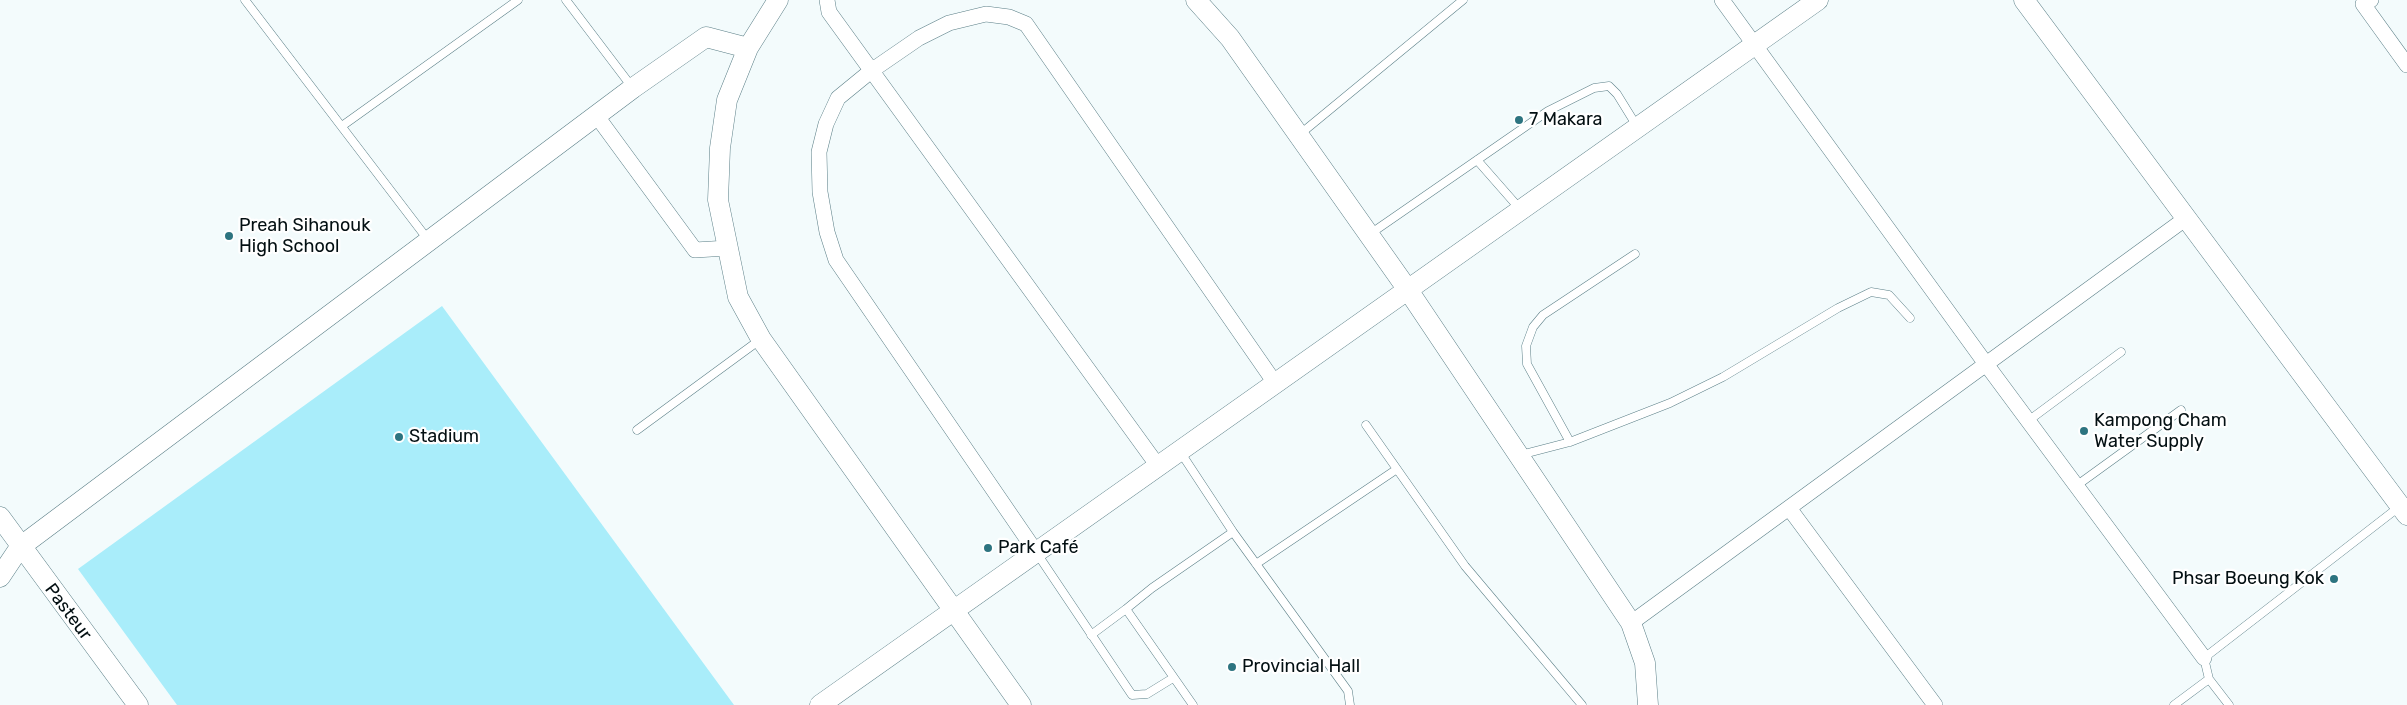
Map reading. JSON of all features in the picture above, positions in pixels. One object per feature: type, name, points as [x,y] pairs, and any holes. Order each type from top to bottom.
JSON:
[{"type":"street","points":[[778,0],[748,48],[727,100],[720,148],[718,200],[738,297],[761,339],[1021,705]]},
{"type":"street","points":[[827,0],[828,12],[1158,466]]},
{"type":"street","points":[[1196,0],[1230,38],[1408,290],[1632,623],[1645,663],[1648,705]]},
{"type":"street","points":[[1722,0],[1986,364],[2204,658]]},
{"type":"street","points":[[820,705],[1818,0]]},
{"type":"street","points":[[2024,0],[2404,511]]},
{"type":"street","points":[[2365,1],[2407,65]]},
{"type":"street","points":[[1036,552],[836,260],[827,232],[820,192],[819,152],[826,124],[838,98],[871,71],[919,38],[949,23],[986,14],[1009,17],[1026,24],[1275,384]]},
{"type":"street","points":[[0,577],[20,547],[633,88],[706,37],[748,48]]},
{"type":"street","points":[[596,115],[695,250],[728,248]]},
{"type":"street","points":[[1632,623],[2185,219]]},
{"type":"street","points":[[1789,508],[1935,705]]},
{"type":"street","name":"Pasteur","points":[[0,517],[20,547],[138,705]]},
{"type":"lane","points":[[246,0],[429,241]]},
{"type":"lane","points":[[342,126],[518,0]]},
{"type":"lane","points":[[566,0],[633,88]]},
{"type":"lane","points":[[1299,135],[1464,0]]},
{"type":"lane","points":[[1369,235],[1548,111],[1594,88],[1609,86],[1617,94],[1638,128]]},
{"type":"lane","points":[[1477,160],[1520,210]]},
{"type":"lane","points":[[1570,442],[1527,364],[1526,346],[1533,327],[1543,315],[1635,254]]},
{"type":"lane","points":[[1520,455],[1570,442],[1670,403],[1723,377],[1838,308],[1872,292],[1889,296],[1910,318]]},
{"type":"lane","points":[[637,430],[761,339]]},
{"type":"lane","points":[[2028,421],[2121,352]]},
{"type":"lane","points":[[2076,486],[2181,410]]},
{"type":"lane","points":[[1366,425],[1465,566],[1582,705]]},
{"type":"lane","points":[[1180,451],[1233,532],[1348,691],[1350,705]]},
{"type":"lane","points":[[1256,564],[1397,469]]},
{"type":"lane","points":[[2229,705],[2209,679],[2204,658],[2404,511]]},
{"type":"lane","points":[[1091,635],[1126,610],[1152,588],[1233,532]]},
{"type":"lane","points":[[1036,552],[1132,695],[1147,694],[1173,678]]},
{"type":"lane","points":[[1126,610],[1193,705]]},
{"type":"lane","points":[[2174,705],[2209,679]]},
{"type":"shaded area","name":"Stadium","points":[[442,306],[734,705],[177,705],[78,569]]},
{"type":"place","name":"7 Makara","points":[[1519,120]]},
{"type":"place","name":"Preah Sihanouk High School","points":[[229,236]]},
{"type":"place","name":"Kampong Cham Water Supply","points":[[2084,431]]},
{"type":"place","name":"Stadium","points":[[399,437]]},
{"type":"place","name":"Park Café","points":[[988,548]]},
{"type":"place","name":"Phsar Boeung Kok","points":[[2334,579]]},
{"type":"place","name":"Provincial Hall","points":[[1232,667]]}]
